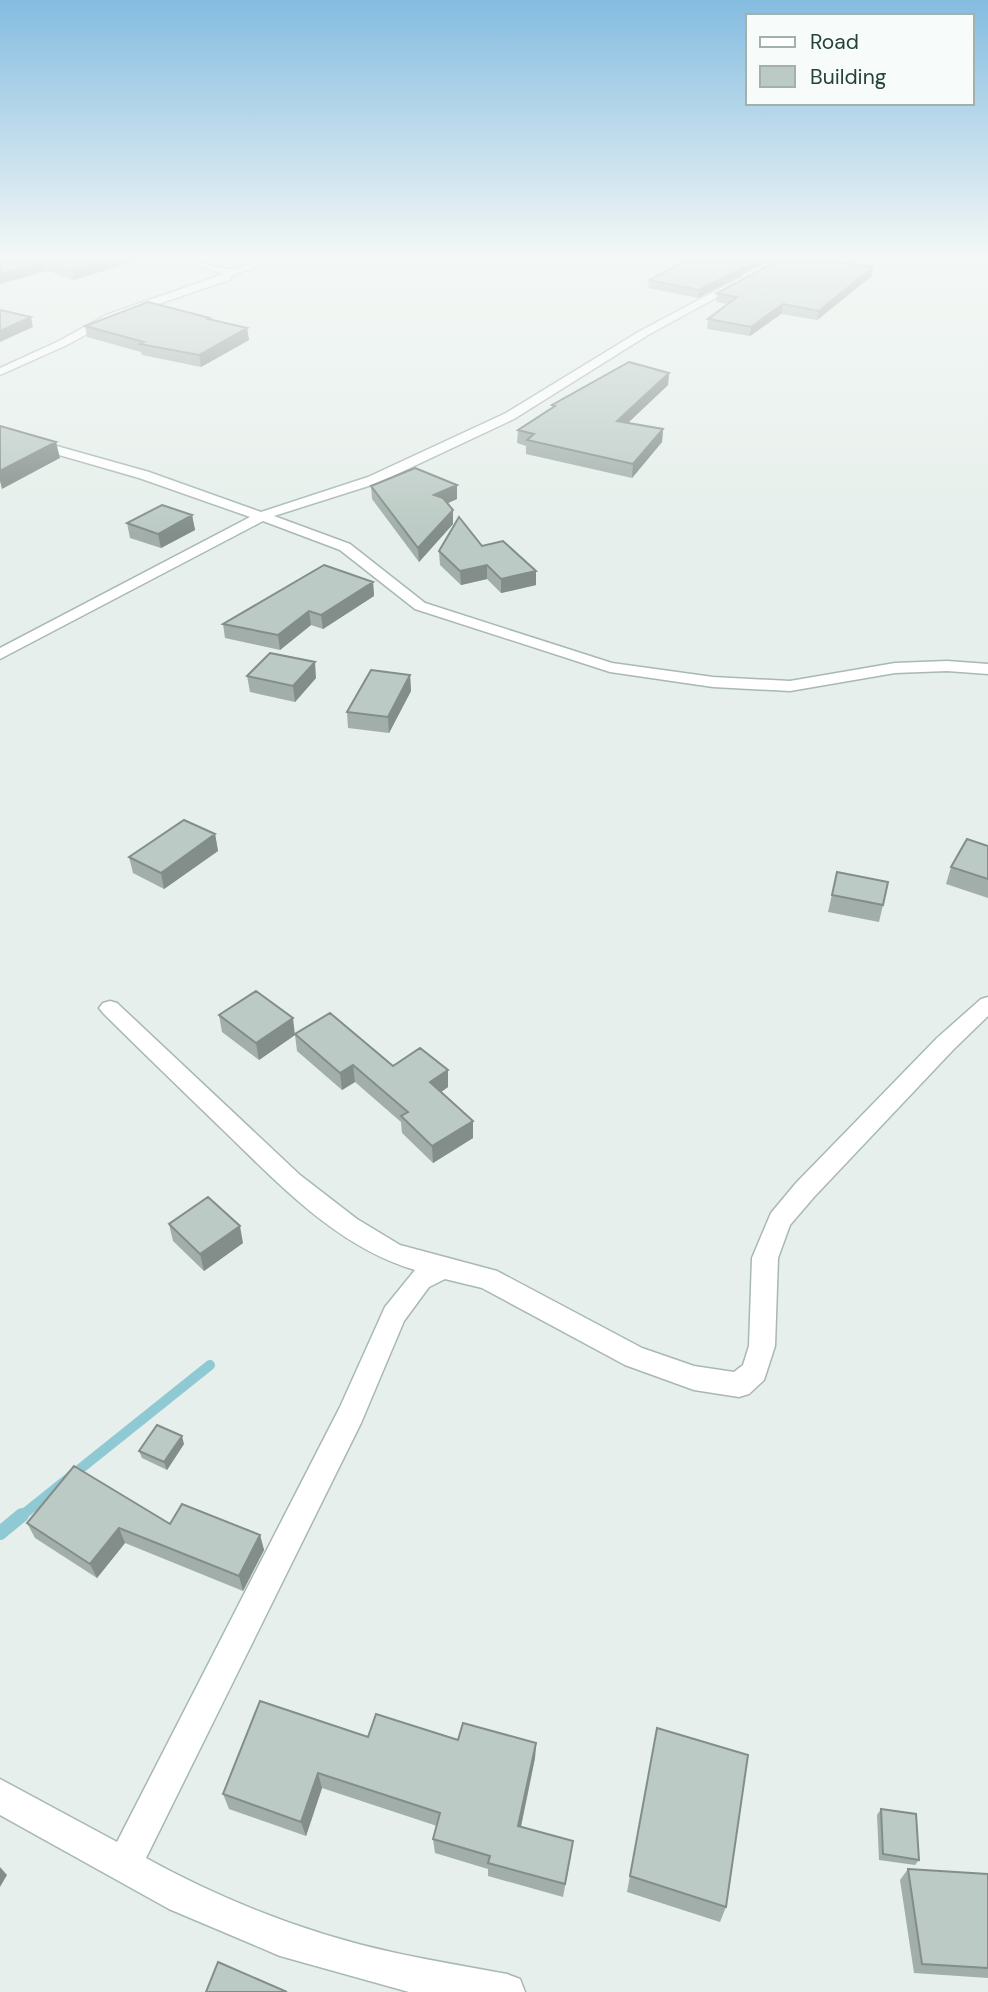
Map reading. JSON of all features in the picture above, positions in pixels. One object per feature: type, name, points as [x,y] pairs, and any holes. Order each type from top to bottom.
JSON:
[{"type":"street","points":[[0,372],[52,348]]},
{"type":"street","points":[[0,654],[222,535],[262,517],[373,480],[510,416],[620,348]]},
{"type":"street","points":[[0,434],[144,475],[262,517],[284,522],[345,547],[420,606],[610,667],[759,686],[790,686],[895,668],[947,666],[988,669]]},
{"type":"street","points":[[110,1008],[292,1182],[348,1226],[393,1253],[488,1279],[634,1357],[694,1378],[739,1385],[754,1372],[762,1346],[765,1258],[780,1220],[804,1190],[945,1044],[988,1004]]},
{"type":"street","points":[[124,1865],[351,1414],[394,1315],[420,1279],[444,1268]]},
{"type":"street","points":[[0,1796],[181,1898],[280,1938],[394,1970],[507,1992]]},
{"type":"building","points":[[161,348],[212,348],[199,355]]},
{"type":"building","points":[[629,362],[669,373],[617,421],[663,429],[633,464],[527,440],[534,434],[518,430],[555,406],[552,405]]},
{"type":"building","points":[[0,426],[56,442],[0,471]]},
{"type":"building","points":[[415,468],[457,485],[434,495],[443,498],[453,510],[418,548],[371,486]]},
{"type":"building","points":[[162,505],[192,515],[158,534],[127,523]]},
{"type":"building","points":[[459,517],[482,546],[503,541],[536,571],[501,579],[487,565],[460,571],[439,551]]},
{"type":"building","points":[[324,565],[373,582],[321,615],[309,611],[278,635],[223,624]]},
{"type":"building","points":[[270,653],[315,662],[293,686],[247,676]]},
{"type":"building","points":[[371,670],[410,675],[388,717],[347,712]]},
{"type":"building","points":[[184,820],[215,834],[161,873],[129,857]]},
{"type":"building","points":[[967,839],[988,846],[988,879],[951,867]]},
{"type":"building","points":[[837,872],[888,882],[883,905],[832,895]]},
{"type":"building","points":[[256,991],[293,1018],[256,1043],[219,1015]]},
{"type":"building","points":[[330,1013],[393,1066],[420,1048],[448,1070],[430,1082],[473,1121],[432,1146],[401,1116],[408,1112],[353,1065],[340,1073],[295,1034]]},
{"type":"building","points":[[208,1197],[240,1226],[200,1254],[169,1224]]},
{"type":"building","points":[[157,1425],[182,1436],[164,1462],[139,1451]]},
{"type":"building","points":[[74,1466],[170,1524],[182,1504],[260,1535],[239,1576],[119,1528],[90,1564],[27,1523]]},
{"type":"building","points":[[260,1701],[368,1737],[376,1714],[458,1740],[463,1723],[536,1743],[518,1826],[573,1841],[565,1884],[488,1863],[490,1856],[433,1839],[440,1813],[318,1773],[301,1822],[223,1794]]},
{"type":"building","points":[[657,1728],[748,1755],[726,1907],[630,1876]]},
{"type":"building","points":[[881,1809],[916,1814],[919,1860],[883,1854]]},
{"type":"building","points":[[908,1869],[988,1874],[988,1968],[922,1964]]},
{"type":"building","points":[[218,1962],[287,1992],[206,1992]]},
{"type":"waterway","points":[[20,1517],[210,1365]]},
{"type":"waterway","points":[[0,1533],[22,1515]]}]
